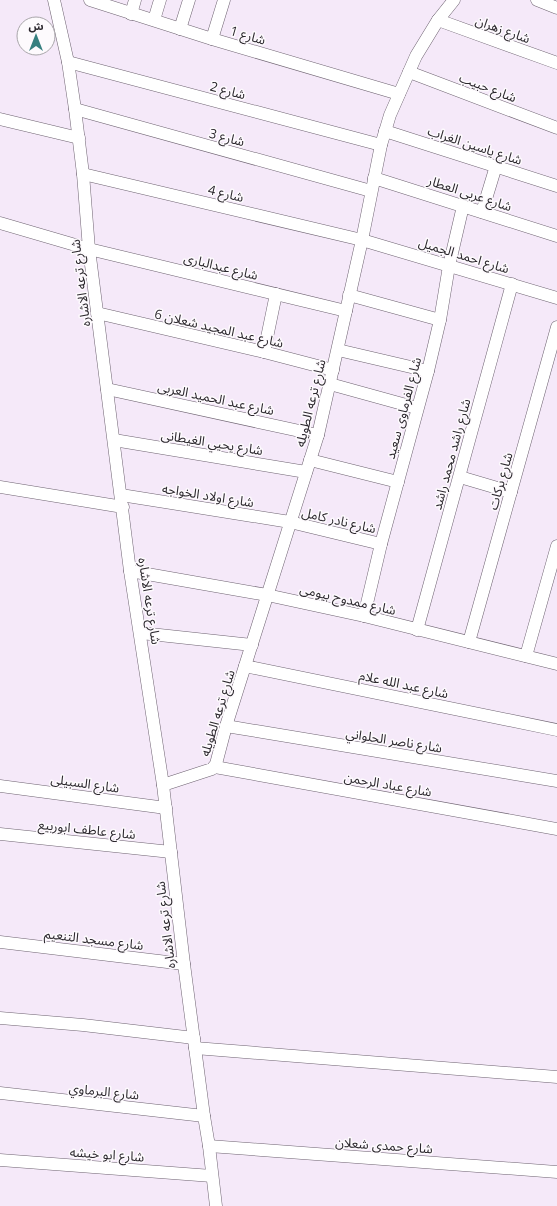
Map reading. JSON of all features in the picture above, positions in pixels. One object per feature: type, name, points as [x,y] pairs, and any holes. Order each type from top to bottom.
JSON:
[{"type":"street","name":"شارع ترعه الاشاره","points":[[54,0],[68,62],[79,138],[89,249],[97,313],[130,570],[141,633],[163,785],[184,964],[216,1206]]},
{"type":"street","name":"شارع 1","points":[[90,0],[104,2],[131,14],[399,94]]},
{"type":"street","points":[[131,14],[135,0]]},
{"type":"street","points":[[154,20],[160,0]]},
{"type":"street","points":[[180,29],[189,0]]},
{"type":"street","points":[[212,39],[224,0]]},
{"type":"street","name":"شارع ترعه الطويله","points":[[163,785],[212,769],[215,766],[226,726],[318,435],[338,350],[385,131],[416,56],[438,20],[454,0]]},
{"type":"street","points":[[537,0],[557,8]]},
{"type":"street","name":"شارع زهران","points":[[438,20],[557,63]]},
{"type":"street","name":"شارع 2","points":[[68,62],[381,145]]},
{"type":"street","name":"شارع حبيب","points":[[409,72],[557,128]]},
{"type":"street","name":"شارع 3","points":[[75,109],[371,191]]},
{"type":"street","points":[[0,119],[79,138]]},
{"type":"street","name":"شارع ياسين الغراب","points":[[385,131],[557,186]]},
{"type":"street","points":[[482,212],[496,166]]},
{"type":"street","name":"شارع 4","points":[[83,174],[362,240]]},
{"type":"street","name":"شارع عربى العطار","points":[[374,178],[557,236]]},
{"type":"street","name":"شارع الفرماوى سعيد","points":[[364,616],[381,544],[428,371],[440,320],[449,266],[464,206]]},
{"type":"street","name":"شارع عبدالبارى","points":[[0,223],[89,249],[346,311]]},
{"type":"street","name":"شارع احمد الجميل","points":[[362,240],[557,298]]},
{"type":"street","name":"شارع راشد محمد راشد","points":[[417,630],[512,284]]},
{"type":"street","points":[[264,352],[276,294]]},
{"type":"street","points":[[349,295],[440,320]]},
{"type":"street","name":"شارع عبد المجيد شعلان 6","points":[[97,313],[264,352],[333,370]]},
{"type":"street","name":"شارع بركات","points":[[469,642],[557,327]]},
{"type":"street","points":[[338,350],[428,371]]},
{"type":"street","points":[[330,384],[417,408]]},
{"type":"street","name":"شارع عبد الحميد العربى","points":[[107,389],[318,435]]},
{"type":"street","name":"شارع يحيي الغيطانى","points":[[114,440],[306,472]]},
{"type":"street","points":[[310,460],[398,482]]},
{"type":"street","points":[[460,477],[511,492]]},
{"type":"street","name":"شارع اولاد الخواجه","points":[[0,487],[290,522]]},
{"type":"street","name":"شارع نادر كامل","points":[[290,522],[381,544]]},
{"type":"street","points":[[526,656],[557,546]]},
{"type":"street","name":"شارع ممدوح بيومى","points":[[130,570],[267,595],[364,616],[557,664]]},
{"type":"street","points":[[141,633],[252,645]]},
{"type":"street","name":"شارع عبد الله علام","points":[[245,666],[557,730]]},
{"type":"street","name":"شارع ناصر الحلواني","points":[[226,726],[557,781]]},
{"type":"street","name":"شارع عباد الرحمن","points":[[215,766],[557,829]]},
{"type":"street","name":"شارع السبيلى","points":[[0,786],[166,808]]},
{"type":"street","name":"شارع عاطف ابوربيع","points":[[0,834],[171,852]]},
{"type":"street","name":"شارع مسجد التنعيم","points":[[0,942],[184,964]]},
{"type":"street","points":[[0,1018],[83,1025],[194,1043],[557,1076]]},
{"type":"street","name":"شارع البرماوي","points":[[0,1094],[204,1116]]},
{"type":"street","name":"شارع حمدى شعلان","points":[[209,1146],[557,1172]]},
{"type":"street","name":"شارع ابو خيشه","points":[[0,1160],[212,1176]]}]
